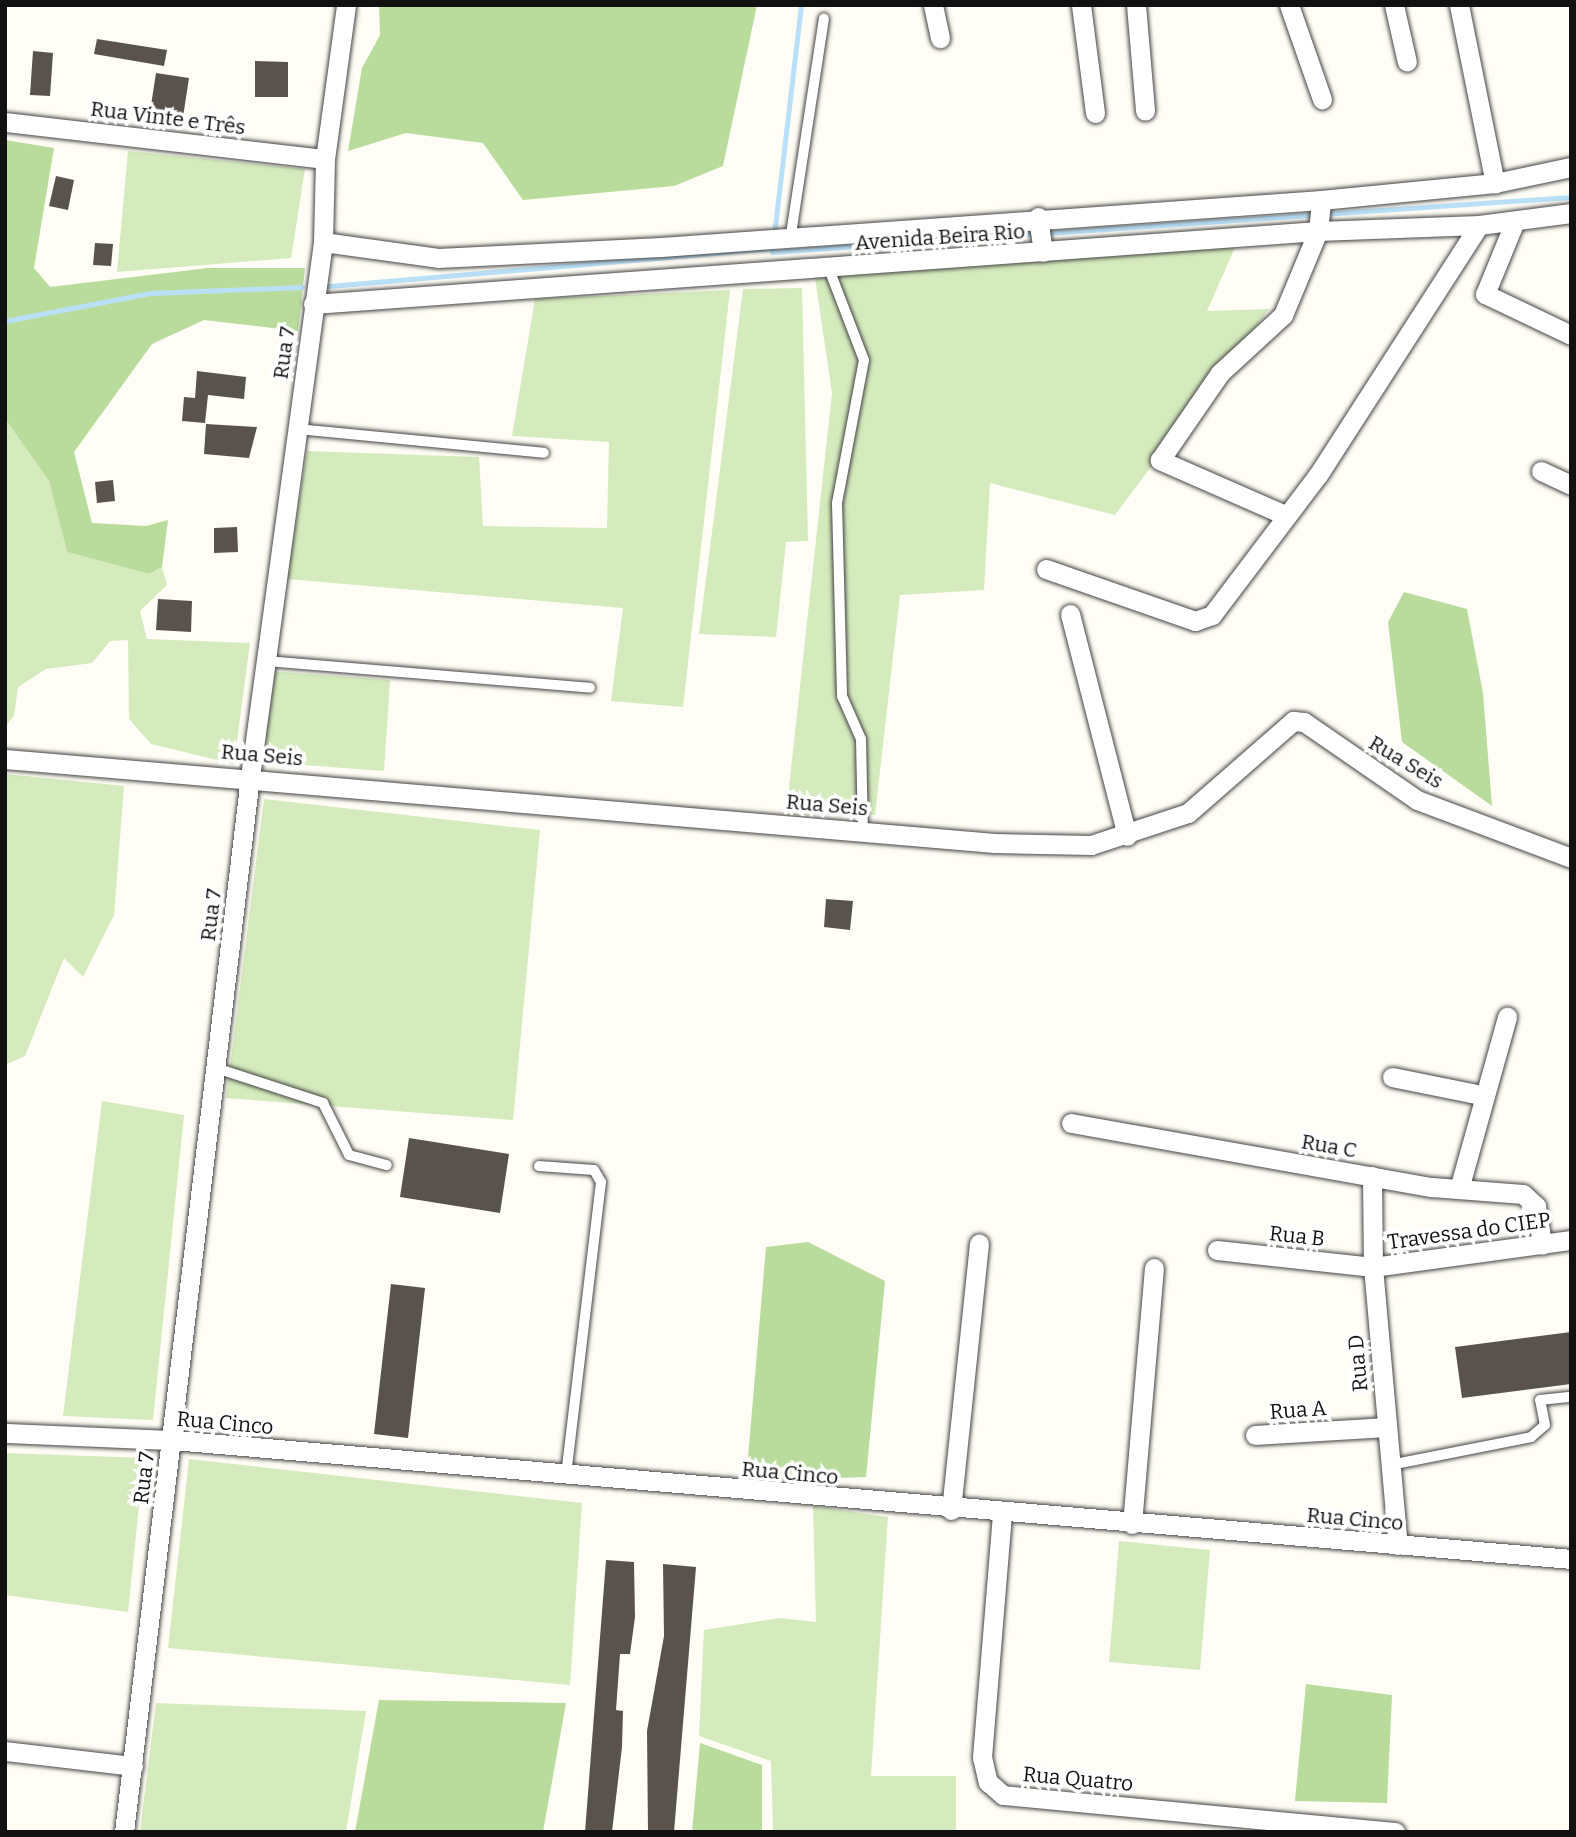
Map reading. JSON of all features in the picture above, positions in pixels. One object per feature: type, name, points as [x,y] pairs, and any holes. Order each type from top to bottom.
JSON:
[{"type":"street","name":"Rua 7","points":[[124,1832],[250,777],[323,242],[325,159],[346,5]]},
{"type":"street","points":[[933,5],[940,38]]},
{"type":"street","points":[[1081,5],[1095,113]]},
{"type":"street","points":[[1136,5],[1145,111]]},
{"type":"street","points":[[1289,5],[1322,99]]},
{"type":"street","points":[[1394,5],[1407,62]]},
{"type":"street","points":[[1459,5],[1495,183]]},
{"type":"street","name":"Rua Vinte e Três","points":[[5,122],[325,159]]},
{"type":"street","name":"Avenida Beira Rio","points":[[323,242],[438,258],[829,269],[1041,234],[1320,216],[1571,167]]},
{"type":"street","name":"Avenida Beira Rio","points":[[313,304],[660,263],[779,235],[1041,234],[1320,216],[1479,225],[1571,213]]},
{"type":"street","points":[[1285,515],[1160,460],[1220,373],[1283,315],[1320,216]]},
{"type":"street","points":[[1515,221],[1485,294],[1571,335]]},
{"type":"street","points":[[1046,569],[1205,619],[1339,444],[1479,225]]},
{"type":"street","points":[[1541,471],[1571,485]]},
{"type":"street","points":[[1070,614],[1127,836]]},
{"type":"street","name":"Rua Seis","points":[[5,759],[250,777],[863,831],[1091,845],[1127,836],[1210,798],[1283,724],[1293,721],[1304,722],[1417,800],[1571,858]]},
{"type":"street","points":[[1459,1189],[1480,1095],[1507,1017]]},
{"type":"street","points":[[1392,1077],[1480,1095]]},
{"type":"street","name":"Rua C","points":[[1071,1123],[1372,1176],[1531,1198],[1542,1245]]},
{"type":"street","name":"Rua D","points":[[1372,1176],[1373,1267],[1398,1545]]},
{"type":"street","name":"Travessa do CIEP","points":[[1373,1267],[1571,1241]]},
{"type":"street","points":[[951,1510],[979,1243]]},
{"type":"street","name":"Rua B","points":[[1217,1250],[1373,1267]]},
{"type":"street","points":[[1132,1524],[1154,1268]]},
{"type":"street","name":"Rua A","points":[[1255,1435],[1386,1427]]},
{"type":"street","name":"Rua Cinco","points":[[5,1433],[172,1440],[566,1478],[1571,1559]]},
{"type":"street","name":"Rua Quatro","points":[[1002,1514],[982,1757],[988,1782],[1003,1795],[1395,1832]]},
{"type":"street","points":[[5,1751],[133,1766]]},
{"type":"lane","points":[[779,235],[824,19]]},
{"type":"lane","points":[[829,269],[864,360],[837,503],[842,696],[861,739],[863,831]]},
{"type":"lane","points":[[296,428],[544,453]]},
{"type":"lane","points":[[265,662],[590,688]]},
{"type":"lane","points":[[216,1068],[323,1103],[349,1154],[387,1165]]},
{"type":"lane","points":[[539,1166],[594,1170],[601,1182],[566,1478]]},
{"type":"lane","points":[[1390,1465],[1531,1437],[1545,1425],[1540,1400],[1571,1397]]},
{"type":"green space","points":[[379,5],[757,5],[723,166],[674,186],[523,200],[483,143],[406,133],[348,151],[362,68],[380,35]]},
{"type":"green space","points":[[5,140],[54,148],[34,268],[50,287],[208,268],[305,268],[298,331],[204,320],[152,344],[74,452],[92,523],[146,526],[168,520],[162,567],[149,574],[67,552],[49,481],[5,419]]},
{"type":"green space","points":[[128,151],[305,169],[291,258],[117,272]]},
{"type":"green space","points":[[1236,245],[1207,311],[1269,309],[1115,515],[990,483],[984,590],[900,595],[875,815],[786,815],[832,393],[815,278]]},
{"type":"green space","points":[[802,288],[808,541],[786,542],[776,637],[699,634],[743,289]]},
{"type":"green space","points":[[730,290],[683,707],[611,701],[623,608],[287,579],[307,451],[479,457],[483,526],[607,528],[609,442],[512,436],[535,299]]},
{"type":"green space","points":[[5,419],[49,481],[67,552],[149,574],[162,567],[167,585],[140,611],[147,639],[250,643],[234,764],[151,744],[129,719],[128,640],[110,641],[92,663],[46,669],[18,687],[14,716],[5,727]]},
{"type":"green space","points":[[1404,592],[1467,609],[1483,693],[1492,806],[1402,742],[1388,622]]},
{"type":"green space","points":[[270,671],[390,680],[384,771],[264,762]]},
{"type":"green space","points":[[5,774],[124,786],[114,915],[83,977],[64,958],[25,1056],[5,1065]]},
{"type":"green space","points":[[264,799],[540,830],[513,1120],[226,1098]]},
{"type":"green space","points":[[102,1101],[184,1115],[153,1420],[63,1416]]},
{"type":"green space","points":[[808,1242],[885,1281],[866,1477],[746,1481],[766,1247]]},
{"type":"green space","points":[[5,1453],[144,1458],[128,1612],[5,1595]]},
{"type":"green space","points":[[189,1459],[582,1503],[570,1685],[168,1648]]},
{"type":"green space","points":[[813,1506],[888,1517],[871,1776],[956,1776],[956,1832],[773,1832],[771,1761],[699,1736],[704,1630],[780,1618],[816,1622]]},
{"type":"green space","points":[[1119,1541],[1210,1550],[1200,1670],[1109,1662]]},
{"type":"green space","points":[[1306,1684],[1392,1695],[1387,1803],[1295,1801]]},
{"type":"green space","points":[[379,1700],[566,1703],[543,1832],[355,1832]]},
{"type":"green space","points":[[156,1703],[366,1711],[346,1832],[140,1832]]},
{"type":"green space","points":[[700,1743],[762,1765],[762,1832],[692,1832]]},
{"type":"building","points":[[97,39],[167,50],[164,66],[94,54]]},
{"type":"building","points":[[33,51],[53,53],[50,96],[30,95]]},
{"type":"building","points":[[255,61],[288,62],[288,97],[255,97]]},
{"type":"building","points":[[156,73],[189,78],[183,117],[150,112]]},
{"type":"building","points":[[56,176],[74,180],[68,210],[49,206]]},
{"type":"building","points":[[95,243],[113,244],[111,266],[93,265]]},
{"type":"building","points":[[197,371],[246,377],[244,399],[208,395],[205,423],[182,421],[184,397],[195,398]]},
{"type":"building","points":[[206,424],[257,427],[249,458],[204,454]]},
{"type":"building","points":[[113,480],[115,501],[97,503],[95,482]]},
{"type":"building","points":[[237,527],[238,552],[214,553],[214,528]]},
{"type":"building","points":[[158,599],[192,601],[191,632],[156,630]]},
{"type":"building","points":[[826,899],[853,901],[850,930],[824,927]]},
{"type":"building","points":[[409,1138],[509,1154],[500,1213],[400,1197]]},
{"type":"building","points":[[391,1284],[425,1288],[408,1438],[374,1434]]},
{"type":"building","points":[[1571,1332],[1571,1384],[1462,1398],[1455,1347]]},
{"type":"building","points":[[606,1560],[634,1562],[635,1617],[630,1654],[620,1654],[616,1710],[623,1711],[622,1747],[612,1832],[585,1832]]},
{"type":"building","points":[[663,1564],[696,1567],[674,1832],[648,1832],[647,1731],[664,1636]]},
{"type":"waterway","points":[[774,235],[801,5]]},
{"type":"waterway","points":[[772,252],[1571,197]]},
{"type":"waterway","points":[[329,286],[772,248]]},
{"type":"waterway","points":[[5,321],[151,293],[302,287]]}]
